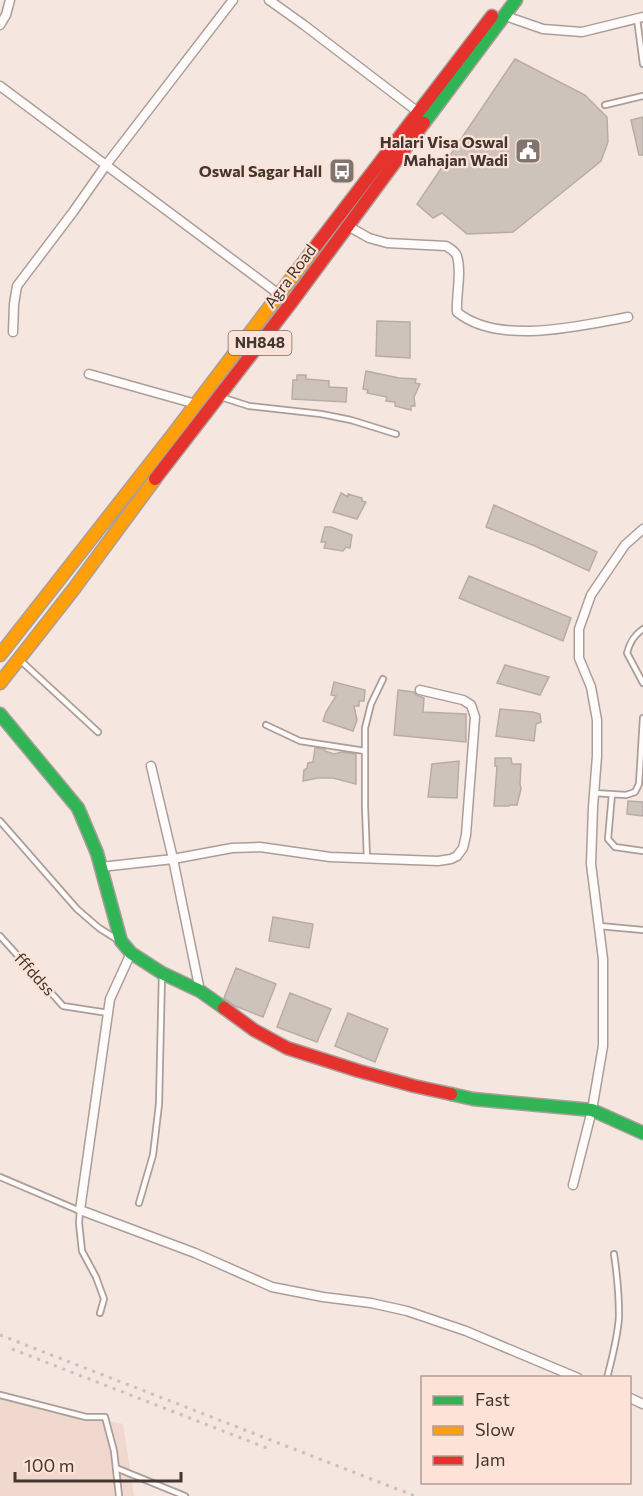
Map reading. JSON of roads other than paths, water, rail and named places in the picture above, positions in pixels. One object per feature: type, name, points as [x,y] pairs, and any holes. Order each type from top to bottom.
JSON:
[{"type":"main road","name":"Agra Road","points":[[0,656],[196,404],[503,0]]},
{"type":"main road","name":"Agra Road","points":[[0,683],[291,303],[516,0]]},
{"type":"main road","points":[[0,714],[78,808],[97,853],[121,941],[131,952],[162,973],[200,991],[254,1030],[287,1048],[359,1071],[473,1099],[592,1110],[643,1133]]},
{"type":"street","points":[[0,25],[6,15],[10,0]]},
{"type":"street","points":[[13,332],[17,286],[106,165],[233,0]]},
{"type":"street","points":[[269,0],[418,112]]},
{"type":"street","points":[[505,15],[543,29],[582,32],[640,18]]},
{"type":"street","points":[[0,86],[279,295]]},
{"type":"street","points":[[348,226],[369,238],[387,243],[447,246],[453,250],[457,256],[459,272],[457,312],[480,325],[495,329],[538,331],[628,317]]},
{"type":"street","points":[[89,374],[196,404]]},
{"type":"street","points":[[573,1185],[592,1110],[603,1046],[603,959],[591,864],[597,720],[591,687],[579,658],[579,629],[591,595],[625,545],[643,529]]},
{"type":"street","points":[[101,867],[173,859],[232,848],[260,847],[330,857],[367,859],[438,861],[457,856],[463,848],[466,835],[475,717],[471,705],[463,700],[420,690]]},
{"type":"street","points":[[151,766],[200,991]]},
{"type":"street","points":[[131,952],[110,999],[80,1210],[195,1253],[272,1287],[407,1311],[465,1331],[576,1376]]},
{"type":"lane","points":[[640,18],[643,64]]},
{"type":"lane","points":[[605,105],[643,96]]},
{"type":"lane","points":[[219,396],[249,406],[321,414],[351,420],[396,434]]},
{"type":"lane","points":[[643,629],[636,633],[627,653],[643,683]]},
{"type":"lane","points":[[19,659],[98,732]]},
{"type":"lane","points":[[367,859],[365,728],[371,704],[383,679]]},
{"type":"lane","points":[[594,793],[626,795],[635,792],[639,784],[643,718]]},
{"type":"lane","points":[[266,725],[300,741],[365,751]]},
{"type":"lane","points":[[612,794],[608,839],[615,847],[643,851]]},
{"type":"lane","points":[[0,821],[76,909],[99,928],[121,941]]},
{"type":"lane","points":[[599,926],[643,930]]},
{"type":"lane","name":"fffddss","points":[[0,936],[63,1006],[108,1013]]},
{"type":"lane","points":[[0,948],[5,941]]},
{"type":"lane","points":[[139,1203],[153,1155],[159,1104],[162,973]]},
{"type":"lane","points":[[0,1177],[80,1210],[82,1251],[96,1277],[104,1299],[100,1313]]},
{"type":"lane","points":[[608,1376],[619,1317],[614,1254]]},
{"type":"lane","points":[[0,1395],[86,1417],[105,1417],[114,1451],[119,1496]]},
{"type":"lane","points":[[116,1468],[185,1496]]},
{"type":"railway","points":[[0,1335],[415,1496]]},
{"type":"railway","points":[[12,1349],[272,1450]]},
{"type":"place","name":"Halari Visa Oswal Mahajan Wadi","points":[[528,151]]},
{"type":"place","name":"Oswal Sagar Hall","points":[[342,171]]}]
